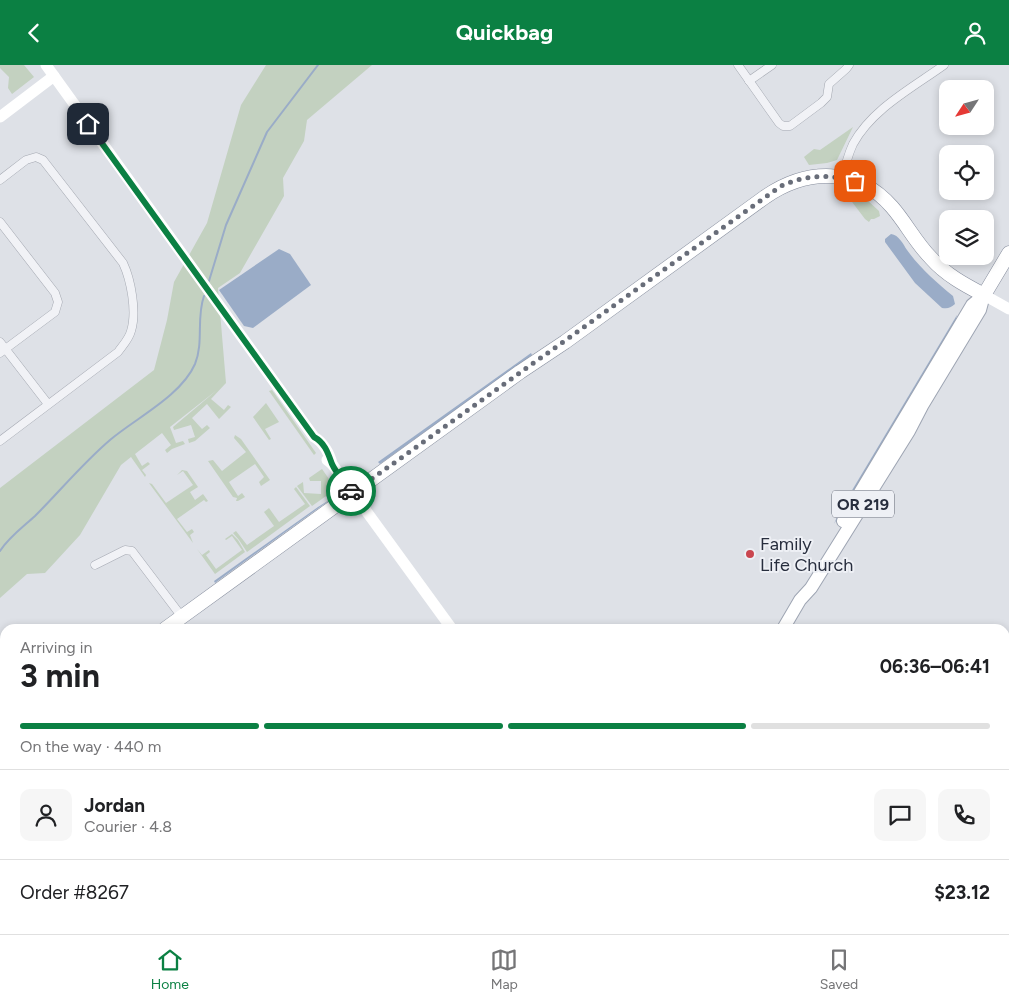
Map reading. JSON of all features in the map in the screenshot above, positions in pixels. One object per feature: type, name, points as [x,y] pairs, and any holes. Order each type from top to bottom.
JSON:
[{"type":"highway","points":[[172,624],[775,190],[795,180],[831,176],[866,185],[891,207],[939,267],[984,295]]},
{"type":"highway","name":"OR 219","points":[[984,295],[1009,253]]},
{"type":"main road","name":"OR 219","points":[[786,624],[800,600],[811,588],[909,431],[980,310],[984,295]]},
{"type":"street","points":[[46,65],[314,437],[314,443],[332,464],[448,624]]},
{"type":"street","points":[[738,65],[783,126],[790,126],[821,103],[827,97],[829,85],[848,65]]},
{"type":"street","points":[[749,81],[772,65]]},
{"type":"street","points":[[842,178],[853,145],[874,116],[944,65]]},
{"type":"street","points":[[0,117],[54,76]]},
{"type":"street","points":[[0,180],[26,159],[36,157],[43,159],[123,263],[130,281],[133,311],[132,330],[127,341],[118,352],[0,441]]},
{"type":"street","points":[[0,222],[55,293],[58,303],[55,312],[3,351]]},
{"type":"street","points":[[984,295],[1009,309]]},
{"type":"street","points":[[0,342],[3,351],[48,404]]},
{"type":"street","points":[[95,565],[125,550],[132,551],[182,617]]},
{"type":"green space","points":[[0,65],[24,65],[34,77],[12,94],[8,88],[9,77],[0,68]]},
{"type":"green space","points":[[266,65],[372,65],[307,120],[304,141],[283,178],[284,196],[240,273],[218,288],[226,383],[211,399],[224,410],[228,405],[231,407],[219,419],[207,404],[192,418],[202,429],[207,425],[210,428],[195,441],[189,443],[188,439],[195,437],[191,425],[174,430],[173,427],[217,390],[170,427],[176,443],[183,441],[185,444],[167,453],[165,450],[171,445],[162,433],[135,454],[142,466],[148,462],[150,464],[142,470],[146,475],[145,477],[131,457],[121,465],[80,535],[45,573],[27,574],[0,598],[0,488],[154,370],[167,320],[174,282],[207,223],[241,105]]},
{"type":"green space","points":[[853,127],[837,160],[809,165],[804,157],[814,149],[820,150]]},
{"type":"green space","points":[[848,191],[866,199],[879,211],[880,216],[871,219],[869,222],[865,219],[846,194]]},
{"type":"green space","points":[[272,390],[316,453],[314,455],[269,391]]},
{"type":"green space","points":[[266,403],[279,422],[265,429],[271,439],[269,440],[253,417]]},
{"type":"green space","points":[[235,435],[241,439],[270,480],[261,486],[259,482],[264,477],[255,464],[229,482],[238,496],[242,493],[245,497],[238,501],[236,501],[237,498],[233,497],[208,461],[213,460],[222,471],[246,452],[234,438]]},
{"type":"green space","points":[[322,469],[336,489],[312,506],[297,486],[303,482],[304,493],[321,494],[321,481],[310,481],[309,478]]},
{"type":"green space","points":[[182,470],[187,471],[198,487],[190,492],[195,500],[203,494],[208,501],[204,500],[177,519],[187,532],[192,529],[194,532],[190,535],[193,543],[149,483],[152,484],[166,503],[193,485],[183,471],[177,475]]},
{"type":"green space","points":[[296,487],[310,506],[247,552],[233,533],[236,531],[247,545],[274,526],[264,512],[269,508],[279,522],[305,504],[294,489]]},
{"type":"green space","points":[[232,534],[245,552],[215,574],[197,549],[202,555],[209,550],[210,552],[206,555],[216,569],[242,550],[232,536],[225,539]]},
{"type":"water","points":[[891,234],[899,238],[923,269],[953,296],[955,304],[949,308],[942,308],[915,283],[885,242],[885,239]]},
{"type":"water","points":[[279,249],[290,254],[311,285],[253,328],[244,326],[219,290]]},
{"type":"water","points":[[957,315],[955,323],[834,524],[839,512]]},
{"type":"water","points":[[531,353],[532,355],[380,464],[378,462]]},
{"type":"water","points":[[334,497],[215,583],[214,581]]},
{"type":"waterway","points":[[209,281],[226,225],[267,132],[318,65]]},
{"type":"waterway","points":[[0,551],[100,449],[157,406],[188,376],[198,356],[200,313],[204,296]]},
{"type":"way so far","points":[[351,491],[352,493],[520,372],[565,342],[781,186],[795,180],[820,176],[831,176],[855,181]]},
{"type":"place","name":"Family Life Church","points":[[750,554]]},
{"type":"route","points":[[88,124],[314,437],[318,439],[331,456],[332,464],[351,491]]}]
